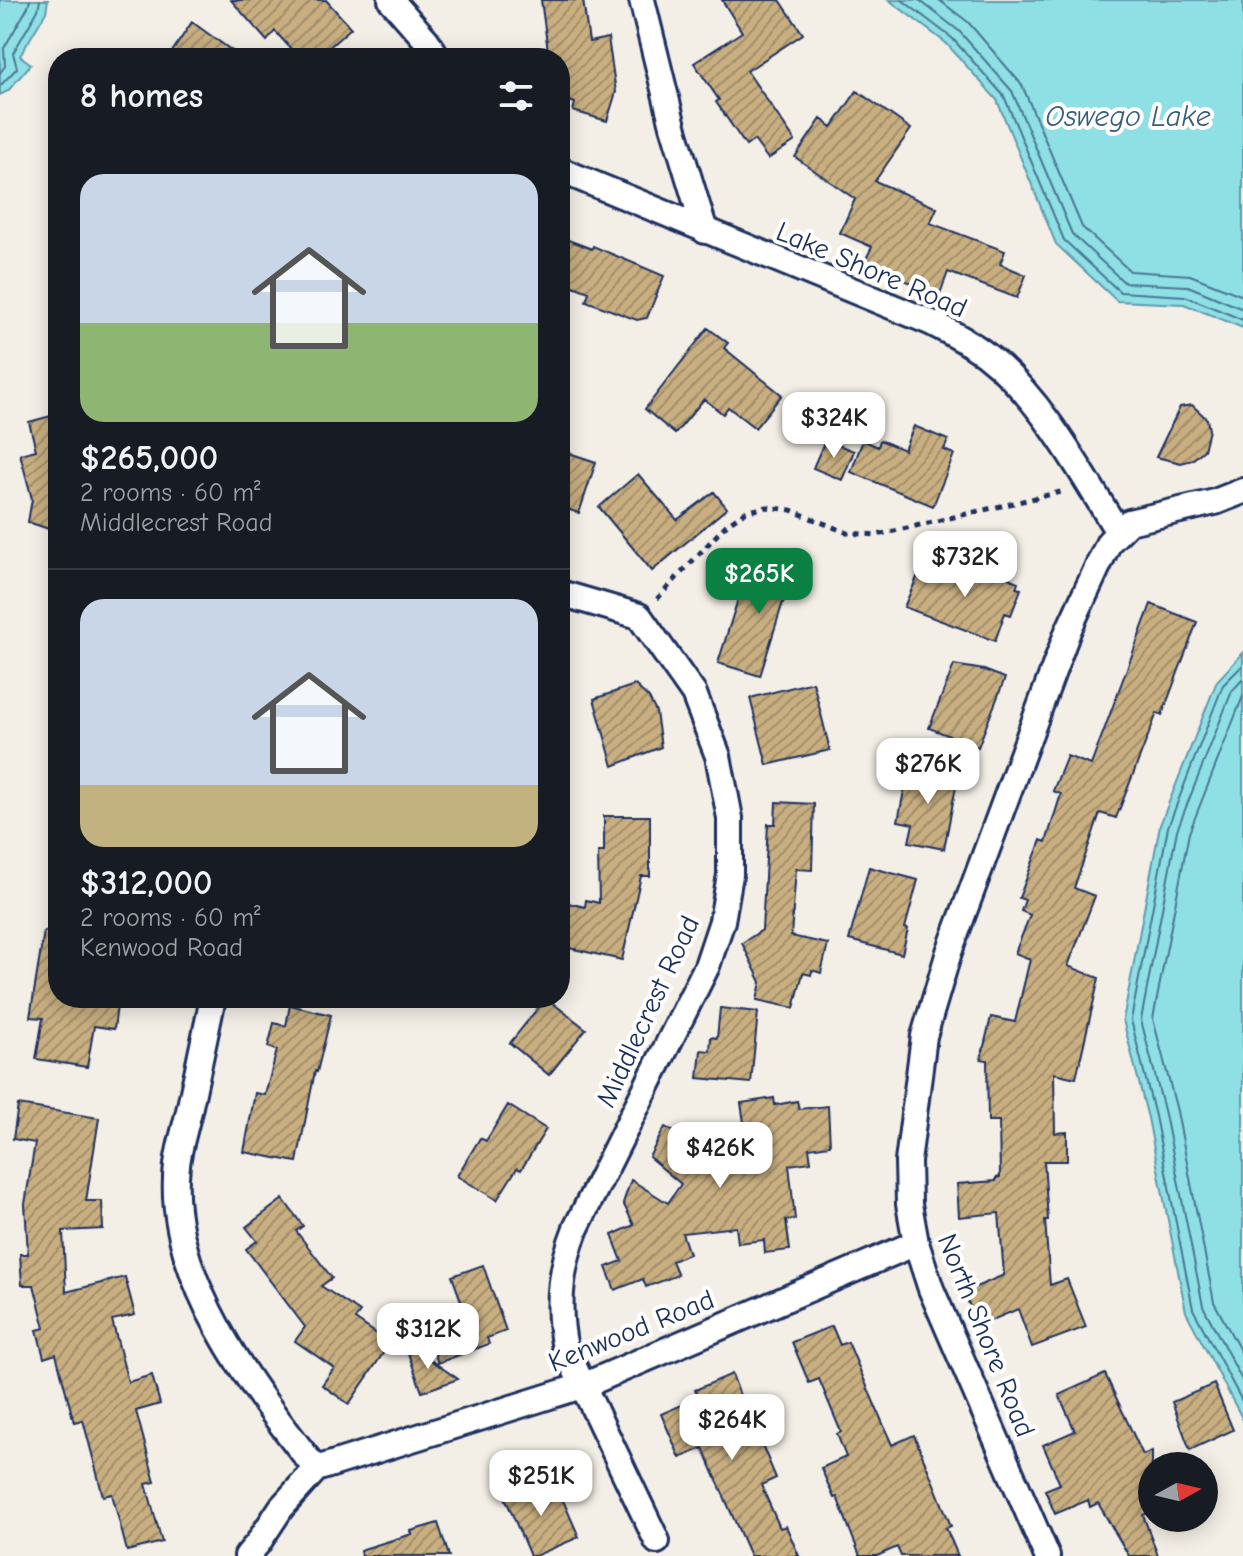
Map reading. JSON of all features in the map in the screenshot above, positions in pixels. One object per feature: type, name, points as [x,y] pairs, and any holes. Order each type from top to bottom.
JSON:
[{"type":"street","points":[[391,0],[431,48]]},
{"type":"street","points":[[642,0],[673,126],[705,231]]},
{"type":"street","name":"Lake Shore Road","points":[[570,174],[932,323],[986,355],[1020,387],[1056,434],[1118,532]]},
{"type":"street","points":[[1118,532],[1129,522],[1147,516],[1215,502],[1243,491]]},
{"type":"street","name":"North Shore Road","points":[[1047,1556],[931,1289],[916,1243],[909,1204],[908,1162],[924,1036],[935,996],[1068,631],[1100,559],[1118,532]]},
{"type":"street","points":[[570,596],[639,616]]},
{"type":"street","name":"Middlecrest Road","points":[[639,616],[694,694],[718,756],[730,818],[730,875],[722,921],[707,966],[567,1250],[560,1283],[559,1321],[565,1348],[657,1541]]},
{"type":"street","points":[[211,1008],[177,1167],[183,1242],[194,1281],[233,1355],[316,1469],[281,1508],[247,1556]]},
{"type":"street","name":"Kenwood Road","points":[[316,1469],[585,1385],[916,1243]]},
{"type":"path","points":[[639,616],[727,524],[745,512],[767,507],[791,510],[848,533],[877,535],[1089,485]]},
{"type":"water","points":[[0,0],[48,0],[46,12],[20,56],[31,64],[8,91],[0,95]]},
{"type":"water","name":"Oswego Lake","points":[[889,0],[1243,0],[1243,328],[1184,304],[1117,301],[1056,244],[997,100],[946,43]]},
{"type":"water","points":[[1243,653],[1243,1420],[1186,1312],[1148,1118],[1123,1020],[1160,825],[1217,681]]},
{"type":"building","points":[[231,0],[326,0],[351,28],[328,48],[290,48],[275,31],[267,41]]},
{"type":"building","points":[[541,0],[583,0],[589,42],[608,38],[616,92],[607,121],[573,111],[575,103],[570,101],[570,48],[548,48]]},
{"type":"building","points":[[722,0],[780,0],[803,34],[747,71],[795,141],[768,159],[754,140],[746,146],[694,63],[742,32]]},
{"type":"building","points":[[192,22],[228,48],[175,48]]},
{"type":"building","points":[[857,91],[911,129],[875,181],[937,208],[930,223],[1005,251],[1000,264],[1026,275],[1017,298],[948,272],[937,302],[910,292],[913,284],[864,263],[872,247],[840,233],[855,199],[795,157],[821,119],[832,127]]},
{"type":"building","points":[[570,241],[592,249],[593,246],[664,276],[647,318],[637,320],[586,301],[589,292],[570,285]]},
{"type":"building","points":[[708,328],[728,343],[724,348],[782,395],[755,428],[728,407],[723,414],[704,399],[675,434],[645,409]]},
{"type":"building","points":[[1192,405],[1207,419],[1209,430],[1204,450],[1192,460],[1181,463],[1156,457],[1180,407]]},
{"type":"building","points":[[48,417],[48,529],[28,522],[32,499],[20,454],[36,450],[29,422]]},
{"type":"building","points":[[914,426],[948,440],[944,450],[954,454],[933,506],[851,472],[863,440],[878,447],[880,440],[904,450]]},
{"type":"building","points":[[825,440],[854,451],[842,480],[813,468]]},
{"type":"building","points":[[570,453],[596,462],[579,513],[570,510]]},
{"type":"building","points":[[638,474],[677,520],[714,492],[727,508],[652,571],[599,507]]},
{"type":"building","points":[[787,556],[808,585],[783,602],[760,676],[718,663],[747,570],[761,575]]},
{"type":"building","points":[[973,563],[1018,582],[1016,588],[1021,589],[1011,615],[1005,613],[995,641],[904,607],[922,566],[951,578],[956,569],[969,573]]},
{"type":"building","points":[[1151,604],[1197,622],[1162,715],[1157,713],[1116,818],[1100,813],[1074,888],[1095,896],[1068,966],[1099,978],[1076,1078],[1054,1073],[1055,1133],[1067,1132],[1067,1161],[1044,1161],[1050,1285],[1067,1279],[1086,1327],[1032,1347],[1018,1309],[978,1326],[964,1292],[1004,1275],[999,1213],[959,1217],[957,1184],[996,1181],[1000,1177],[999,1121],[988,1121],[987,1060],[981,1059],[991,1017],[1015,1022],[1030,959],[1015,953],[1030,915],[1021,911],[1025,900],[1019,898],[1041,840],[1046,842],[1061,794],[1053,791],[1067,756],[1091,765]]},
{"type":"building","points":[[954,665],[984,670],[1005,678],[978,747],[929,728]]},
{"type":"building","points":[[813,682],[830,750],[767,765],[750,698]]},
{"type":"building","points":[[635,685],[649,698],[656,712],[661,747],[613,766],[594,699]]},
{"type":"building","points":[[909,766],[958,776],[944,849],[909,842],[913,824],[898,821]]},
{"type":"building","points":[[776,802],[814,804],[812,870],[796,869],[791,936],[828,944],[821,973],[812,970],[811,975],[803,973],[794,1008],[757,1000],[761,982],[742,943],[762,930],[768,824],[775,824]]},
{"type":"building","points":[[604,816],[650,816],[650,876],[641,876],[622,960],[570,948],[570,903],[585,907],[586,900],[599,903],[598,852],[604,852]]},
{"type":"building","points":[[869,867],[918,880],[905,928],[908,929],[902,954],[849,940]]},
{"type":"building","points":[[44,931],[48,931],[48,1008],[117,1008],[114,1029],[94,1026],[87,1067],[36,1059],[43,1018],[30,1017]]},
{"type":"building","points":[[289,1008],[331,1015],[315,1071],[297,1162],[244,1152],[255,1093],[265,1095],[277,1050],[268,1047],[274,1023],[286,1026]]},
{"type":"building","points":[[538,1008],[559,1008],[586,1029],[549,1075],[510,1043]]},
{"type":"building","points":[[720,1008],[758,1012],[751,1083],[698,1078],[701,1050],[710,1051],[711,1037],[717,1038]]},
{"type":"building","points":[[774,1098],[775,1105],[797,1101],[799,1109],[828,1106],[830,1145],[809,1148],[811,1162],[789,1165],[795,1219],[786,1220],[790,1250],[765,1253],[764,1240],[738,1243],[736,1227],[682,1233],[689,1254],[672,1261],[678,1275],[646,1287],[643,1279],[615,1290],[606,1267],[622,1261],[612,1235],[634,1225],[623,1203],[631,1180],[668,1203],[681,1184],[649,1157],[665,1127],[706,1148],[747,1142],[741,1103]]},
{"type":"building","points":[[18,1105],[99,1118],[86,1201],[102,1201],[103,1229],[63,1231],[66,1292],[125,1277],[135,1315],[112,1320],[128,1382],[152,1375],[160,1404],[136,1411],[155,1482],[146,1484],[162,1542],[127,1551],[112,1494],[103,1496],[83,1420],[74,1422],[56,1354],[44,1358],[37,1330],[45,1328],[34,1285],[22,1285],[20,1254],[28,1254],[25,1204],[35,1143],[13,1139]]},
{"type":"building","points":[[508,1105],[546,1129],[521,1170],[517,1168],[497,1200],[457,1176],[480,1138],[486,1141]]},
{"type":"building","points":[[283,1199],[303,1226],[296,1231],[332,1278],[321,1286],[360,1312],[355,1319],[390,1343],[349,1404],[322,1385],[334,1368],[295,1341],[305,1327],[246,1249],[257,1241],[246,1227]]},
{"type":"building","points":[[483,1265],[506,1331],[487,1338],[489,1344],[438,1363],[421,1315],[461,1301],[452,1276]]},
{"type":"building","points":[[832,1326],[840,1345],[848,1342],[892,1445],[914,1435],[951,1526],[946,1528],[958,1556],[901,1556],[897,1547],[877,1556],[860,1556],[837,1497],[834,1498],[821,1468],[846,1457],[837,1434],[841,1432],[819,1379],[809,1383],[792,1342]]},
{"type":"building","points":[[404,1342],[458,1379],[422,1392]]},
{"type":"building","points":[[732,1374],[776,1478],[761,1485],[780,1528],[786,1526],[799,1556],[750,1556],[703,1448],[680,1458],[661,1414],[698,1398],[695,1390]]},
{"type":"building","points":[[1105,1374],[1142,1452],[1138,1452],[1138,1532],[1149,1532],[1158,1556],[1129,1556],[1098,1503],[1090,1507],[1088,1500],[1055,1514],[1045,1490],[1060,1484],[1043,1445],[1075,1431],[1059,1395]]},
{"type":"building","points":[[1214,1384],[1233,1430],[1190,1450],[1172,1402]]},
{"type":"building","points":[[542,1478],[549,1496],[559,1491],[579,1537],[530,1556],[504,1495]]},
{"type":"building","points":[[438,1523],[449,1556],[361,1556],[360,1550]]}]
